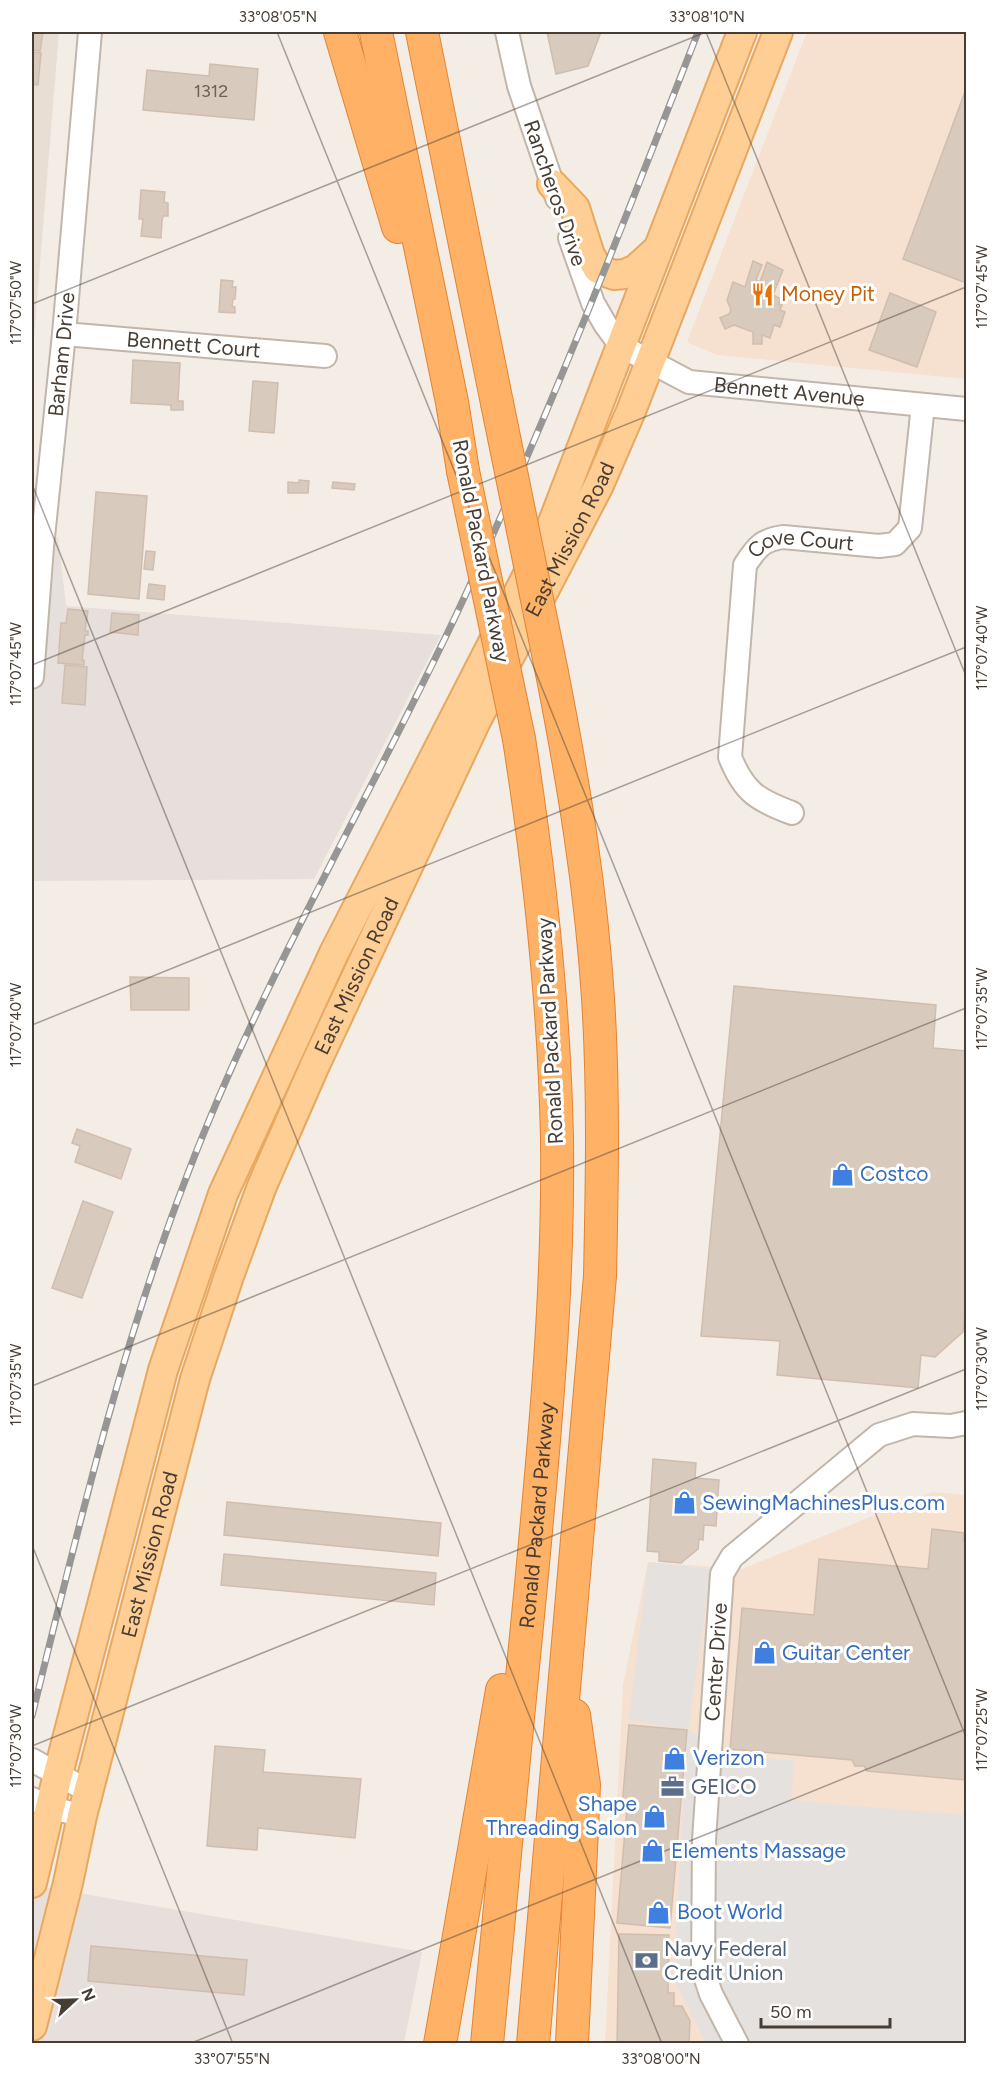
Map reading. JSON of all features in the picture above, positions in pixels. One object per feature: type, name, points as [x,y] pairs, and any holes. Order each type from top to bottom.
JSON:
[{"type":"highway","points":[[340,32],[452,402]]},
{"type":"highway","name":"Ronald Packard Parkway","points":[[376,32],[519,739],[535,842],[549,971],[557,1140],[549,1386],[487,2043]]},
{"type":"highway","name":"Ronald Packard Parkway","points":[[422,32],[570,765],[581,838],[598,998],[603,1152],[600,1276],[533,2043]]},
{"type":"highway","points":[[440,2043],[505,1675],[533,1564]]},
{"type":"highway","points":[[566,1658],[584,1785],[572,2043]]},
{"type":"main road","name":"East Mission Road","points":[[32,1883],[41,1803],[58,1774],[163,1370],[223,1194],[334,953],[548,535],[742,32]]},
{"type":"main road","name":"East Mission Road","points":[[32,2026],[86,1804],[195,1379],[229,1276],[271,1164],[315,1065],[476,721],[599,485],[650,361],[778,32]]},
{"type":"main road","points":[[552,184],[575,208],[590,255],[598,269],[614,275],[625,274],[636,269],[658,249]]},
{"type":"main road","points":[[255,1121],[261,1154],[271,1164]]},
{"type":"street","name":"Barham Drive","points":[[32,677],[42,537],[64,334],[90,32]]},
{"type":"street","name":"Rancheros Drive","points":[[507,32],[519,86],[592,303],[621,346]]},
{"type":"street","name":"Bennett Court","points":[[64,334],[325,356]]},
{"type":"street","name":"Bennett Avenue","points":[[621,346],[689,382],[966,409]]},
{"type":"street","name":"Cove Court","points":[[792,813],[769,805],[750,791],[738,777],[730,757],[745,565],[756,548],[769,539],[783,537],[879,546],[894,544],[910,528],[923,405]]},
{"type":"street","name":"Center Drive","points":[[737,2043],[711,1994],[702,1970],[704,1840],[722,1574],[732,1557],[879,1435],[913,1425],[951,1426],[966,1423]]},
{"type":"street","points":[[32,1760],[58,1774],[86,1804]]},
{"type":"street","points":[[41,1803],[86,1804]]},
{"type":"shaded area","points":[[32,32],[59,32],[32,362]]},
{"type":"shaded area","points":[[807,32],[966,32],[966,379],[717,355],[687,342]]},
{"type":"shaded area","points":[[58,537],[66,606],[441,635],[314,879],[32,881],[32,551]]},
{"type":"shaded area","points":[[932,1492],[966,1495],[966,2043],[605,2044],[623,1685],[648,1562],[742,1569]]},
{"type":"shaded area","points":[[648,1562],[711,1569],[688,1730],[726,1754],[793,1761],[792,1801],[966,1815],[966,2043],[706,2043],[674,1979],[687,1730],[629,1720]]},
{"type":"shaded area","points":[[32,1885],[422,1952],[404,2043],[32,2043]]},
{"type":"building","points":[[32,32],[43,32],[40,51],[32,50]]},
{"type":"building","points":[[547,32],[601,32],[588,66],[556,74]]},
{"type":"building","points":[[32,52],[41,53],[38,85],[32,84]]},
{"type":"building","points":[[210,64],[258,69],[254,120],[143,110],[147,70],[209,76]]},
{"type":"building","points":[[966,89],[966,283],[903,259]]},
{"type":"building","points":[[141,190],[165,192],[164,202],[168,203],[168,216],[163,216],[161,238],[141,236],[143,219],[139,219]]},
{"type":"building","points":[[753,261],[762,265],[756,280],[760,282],[767,262],[783,270],[773,295],[781,299],[780,310],[785,312],[780,327],[774,325],[770,338],[762,335],[762,344],[753,344],[753,332],[734,325],[725,329],[720,318],[729,314],[731,310],[727,300],[733,282],[745,287]]},
{"type":"building","points":[[221,280],[233,281],[232,287],[236,287],[232,306],[235,307],[235,313],[219,312]]},
{"type":"building","points":[[890,293],[936,312],[917,367],[869,350]]},
{"type":"building","points":[[133,360],[180,363],[178,401],[183,401],[183,410],[171,410],[171,405],[131,403]]},
{"type":"building","points":[[253,381],[278,383],[274,433],[249,431]]},
{"type":"building","points":[[299,480],[309,481],[308,493],[288,493],[288,482],[299,483]]},
{"type":"building","points":[[333,482],[355,484],[354,490],[332,488]]},
{"type":"building","points":[[96,492],[147,496],[139,599],[88,594]]},
{"type":"building","points":[[146,551],[155,552],[153,570],[144,569]]},
{"type":"building","points":[[149,584],[165,586],[164,600],[147,598]]},
{"type":"building","points":[[68,609],[88,611],[85,631],[88,631],[88,635],[85,635],[82,660],[84,660],[84,665],[58,663],[61,623],[66,623]]},
{"type":"building","points":[[112,613],[139,615],[138,635],[110,632]]},
{"type":"building","points":[[65,665],[87,667],[85,705],[62,703]]},
{"type":"building","points":[[130,977],[189,978],[189,1010],[131,1010]]},
{"type":"building","name":"Costco","points":[[734,986],[936,1005],[933,1048],[966,1051],[966,1297],[963,1332],[935,1357],[921,1355],[918,1388],[777,1375],[780,1341],[701,1336]]},
{"type":"building","points":[[77,1129],[131,1149],[121,1179],[75,1162],[80,1146],[72,1143]]},
{"type":"building","points":[[83,1201],[113,1212],[82,1298],[52,1288]]},
{"type":"building","name":"SewingMachinesPlus.com","points":[[653,1459],[696,1463],[695,1478],[719,1480],[716,1526],[704,1525],[703,1540],[699,1539],[698,1549],[681,1563],[659,1561],[659,1552],[647,1551]]},
{"type":"building","points":[[227,1502],[441,1523],[438,1556],[224,1535]]},
{"type":"building","points":[[932,1529],[964,1533],[963,1541],[966,1542],[966,1780],[867,1771],[864,1766],[855,1766],[852,1760],[730,1749],[742,1608],[814,1615],[819,1559],[928,1569]]},
{"type":"building","points":[[224,1554],[436,1573],[434,1605],[221,1585]]},
{"type":"building","points":[[629,1725],[687,1730],[670,1928],[617,1923],[627,1808],[622,1806]]},
{"type":"building","points":[[215,1746],[265,1750],[263,1772],[361,1779],[355,1838],[258,1828],[257,1850],[207,1846]]},
{"type":"building","points":[[619,1934],[669,1935],[668,1993],[674,1993],[674,2006],[682,2006],[690,2021],[689,2044],[617,2044]]},
{"type":"building","points":[[91,1946],[247,1960],[244,1995],[88,1981]]},
{"type":"railway","points":[[32,1716],[101,1442],[141,1306],[188,1173],[217,1101],[282,960],[423,683],[490,542],[582,325],[698,32]]},
{"type":"place","name":"Money Pit","points":[[763,294]]},
{"type":"place","name":"Costco","points":[[842,1174]]},
{"type":"place","name":"SewingMachinesPlus.com","points":[[684,1503]]},
{"type":"place","name":"Guitar Center","points":[[764,1653]]},
{"type":"place","name":"Verizon","points":[[675,1758]]},
{"type":"place","name":"GEICO","points":[[673,1787]]},
{"type":"place","name":"Shape Threading Salon","points":[[655,1816]]},
{"type":"place","name":"Elements Massage","points":[[653,1851]]},
{"type":"place","name":"Boot World","points":[[659,1912]]},
{"type":"place","name":"Navy Federal Credit Union","points":[[646,1961]]}]
